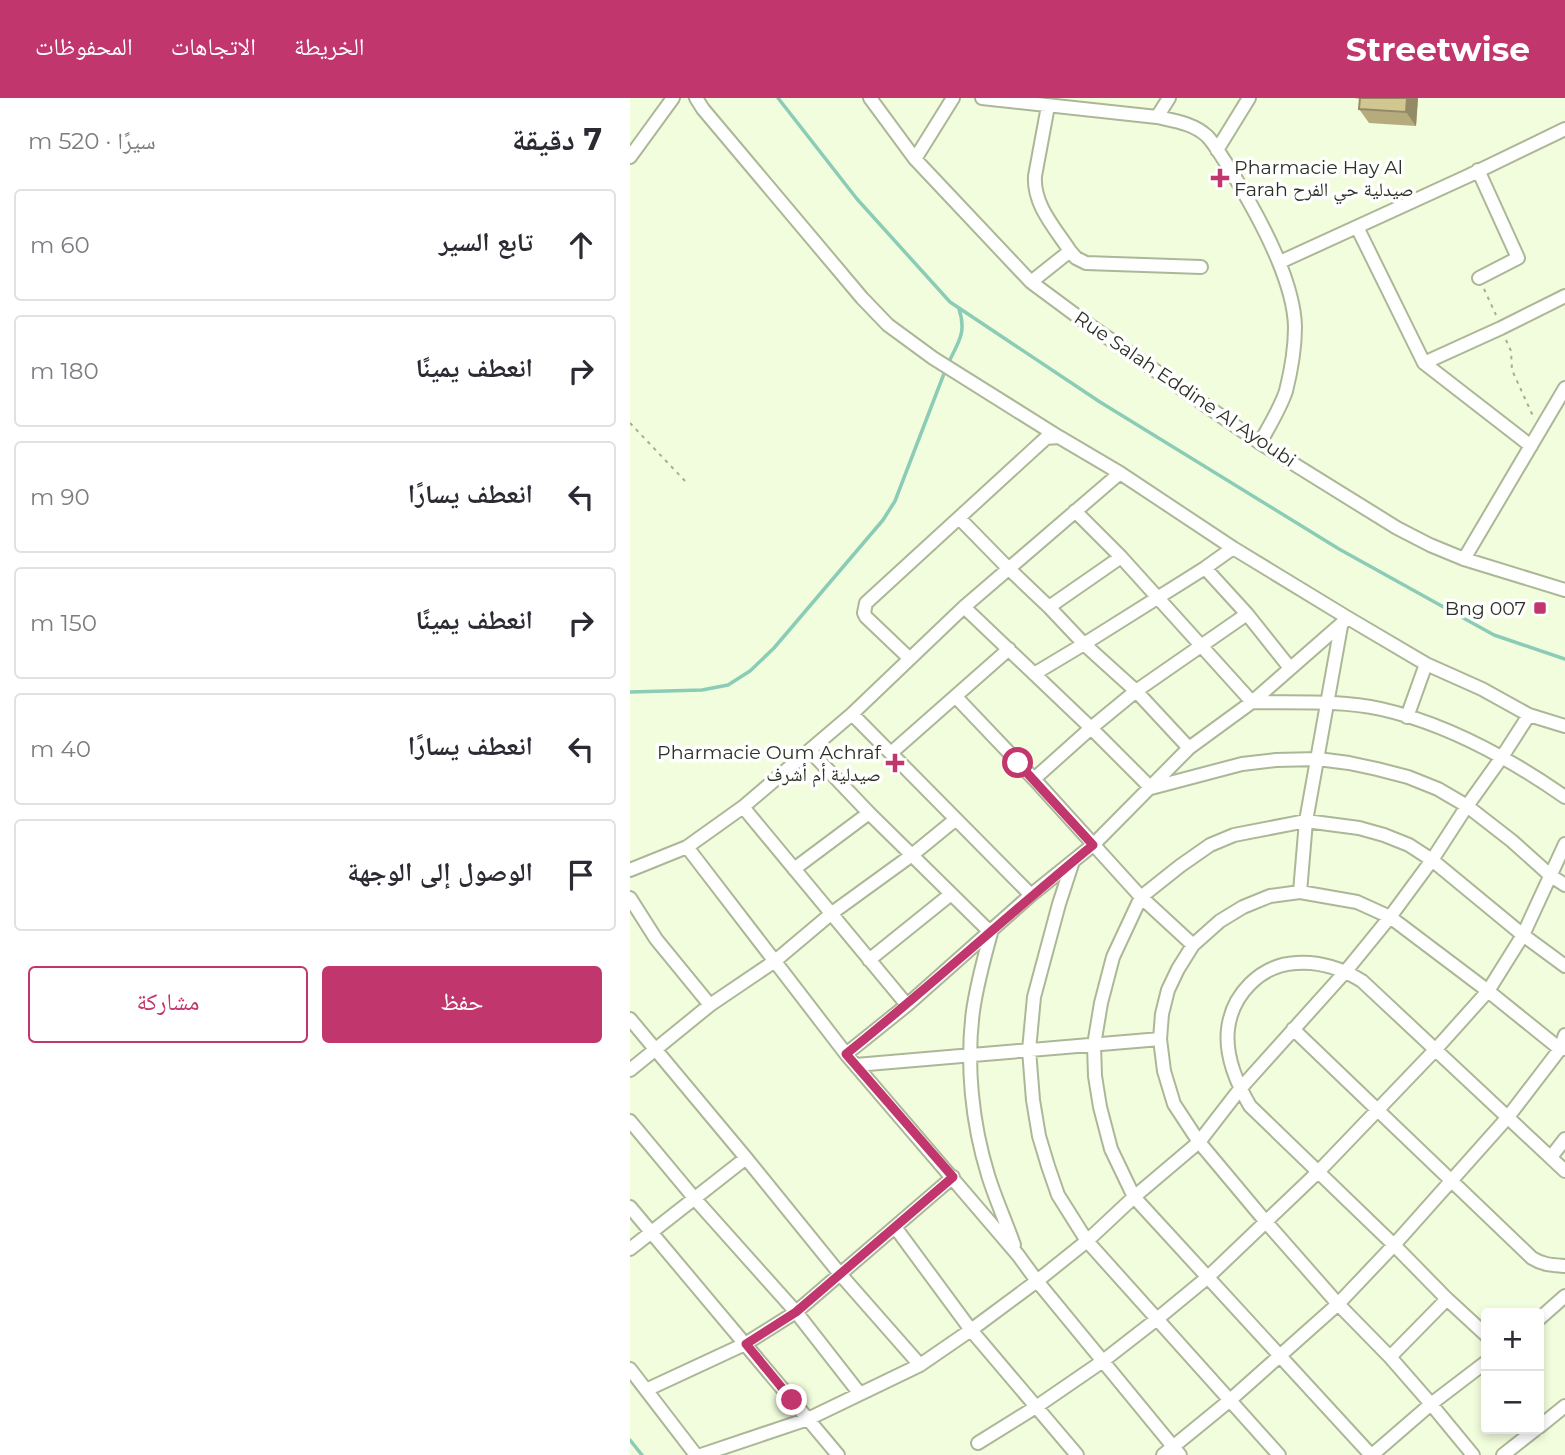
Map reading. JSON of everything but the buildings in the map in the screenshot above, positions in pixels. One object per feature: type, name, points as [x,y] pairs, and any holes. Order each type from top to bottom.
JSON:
[{"type":"street","points":[[630,157],[673,98]]},
{"type":"street","points":[[696,98],[862,298],[888,325],[933,358],[1120,472],[1344,622],[1482,689],[1529,715],[1565,726]]},
{"type":"street","name":"Rue Salah Eddine Al Ayoubi","points":[[870,98],[915,159],[1031,282],[1084,322],[1260,443],[1397,528],[1464,559],[1565,590]]},
{"type":"street","points":[[915,159],[953,98]]},
{"type":"street","points":[[982,98],[1157,117],[1181,122],[1198,129],[1208,137],[1241,188],[1280,262],[1295,326],[1293,356],[1285,393],[1260,443]]},
{"type":"street","points":[[1157,117],[1169,98]]},
{"type":"street","points":[[1217,150],[1249,98]]},
{"type":"street","points":[[1048,106],[1034,187],[1037,201],[1076,258],[1086,262],[1200,267]]},
{"type":"street","points":[[1280,262],[1565,129]]},
{"type":"street","points":[[1478,170],[1518,258],[1479,278]]},
{"type":"street","points":[[1357,227],[1424,363],[1531,446]]},
{"type":"street","points":[[1031,282],[1070,251]]},
{"type":"street","points":[[1424,363],[1565,296]]},
{"type":"street","points":[[1464,559],[1565,388]]},
{"type":"street","points":[[909,658],[866,617],[866,603],[1046,438],[1059,437]]},
{"type":"street","points":[[630,870],[687,847],[743,807],[852,714],[964,607],[1120,472]]},
{"type":"street","points":[[1075,511],[1121,557],[1252,702],[1328,703],[1381,709],[1444,729],[1503,757],[1565,797]]},
{"type":"street","points":[[959,518],[1084,644],[1136,691],[1189,748]]},
{"type":"street","points":[[1034,674],[1233,548]]},
{"type":"street","points":[[1049,607],[1121,557]]},
{"type":"street","points":[[1205,568],[1247,614],[1290,668]]},
{"type":"street","points":[[964,607],[1150,788]]},
{"type":"street","points":[[1034,779],[1136,691],[1247,614]]},
{"type":"street","points":[[846,1054],[1093,845],[1189,748],[1252,702],[1344,622]]},
{"type":"street","points":[[1300,892],[1306,821],[1344,622]]},
{"type":"street","points":[[891,752],[1009,649]]},
{"type":"street","points":[[1407,717],[1426,664]]},
{"type":"street","points":[[956,697],[1141,897],[1193,945]]},
{"type":"street","points":[[852,714],[1031,895]]},
{"type":"street","points":[[630,1369],[698,1455],[808,1419],[919,1365],[971,1330],[1087,1241],[1134,1196],[1199,1142],[1240,1089],[1346,971],[1390,917],[1503,757],[1529,715]]},
{"type":"street","points":[[810,751],[991,933]]},
{"type":"street","points":[[1150,788],[1242,764],[1276,760],[1318,759],[1409,777],[1438,789],[1466,806],[1565,886]]},
{"type":"street","points":[[743,807],[907,1005]]},
{"type":"street","points":[[794,869],[869,813]]},
{"type":"street","points":[[630,1070],[710,1005],[775,961],[956,819]]},
{"type":"street","points":[[1481,1366],[1372,1455],[1134,1196],[1111,1149],[1100,1107],[1094,1045],[1101,1003],[1113,957],[1141,897],[1210,845],[1234,835],[1306,821],[1359,828],[1409,845],[1432,860],[1565,967]]},
{"type":"street","points":[[978,1443],[1037,1407],[1157,1319],[1208,1277],[1319,1171],[1488,991],[1522,935],[1565,844]]},
{"type":"street","points":[[687,847],[846,1054],[1018,1255],[1172,1452],[1338,1304],[1394,1245],[1508,1117],[1562,1049],[1565,1035]]},
{"type":"street","points":[[1073,862],[1034,997],[1029,1050],[1039,1136],[1058,1195],[1087,1241],[1279,1455]]},
{"type":"street","points":[[1473,1455],[1432,1404],[1338,1304],[1199,1142],[1174,1104],[1164,1071],[1160,1039],[1162,1014],[1168,990],[1178,969],[1193,945],[1220,921],[1243,907],[1270,896],[1300,892],[1357,902],[1390,917],[1562,1049]]},
{"type":"street","points":[[869,960],[951,894]]},
{"type":"street","points":[[630,898],[656,939],[710,1005]]},
{"type":"street","points":[[991,933],[973,1011],[970,1054],[974,1106],[988,1175],[1018,1255]]},
{"type":"street","points":[[1481,1330],[1250,1106],[1240,1089],[1230,1054],[1228,1030],[1235,1005],[1249,983],[1269,970],[1294,962],[1319,964],[1346,971],[1362,981],[1565,1171]]},
{"type":"street","points":[[630,1020],[919,1365]]},
{"type":"street","points":[[1293,1029],[1532,1258],[1547,1265],[1565,1266]]},
{"type":"street","points":[[856,1065],[1160,1039]]},
{"type":"street","points":[[630,1121],[695,1199],[796,1312],[860,1394]]},
{"type":"street","points":[[1551,1157],[1565,1139]]},
{"type":"street","points":[[630,1249],[746,1158]]},
{"type":"street","points":[[646,1390],[746,1344],[796,1312],[953,1177]]},
{"type":"street","points":[[630,1207],[838,1455]]},
{"type":"street","points":[[895,1227],[971,1330],[1077,1455]]},
{"type":"street","points":[[1544,1315],[1565,1296]]},
{"type":"street","points":[[1390,1357],[1447,1298]]},
{"type":"street","points":[[1544,1423],[1565,1406]]},
{"type":"street","points":[[1503,1455],[1530,1434]]},
{"type":"path","points":[[1479,278],[1511,351],[1512,370],[1540,431]]},
{"type":"path","points":[[630,423],[687,482]]},
{"type":"waterway","points":[[778,98],[857,199],[950,302],[1100,402],[1339,549],[1494,635],[1565,659]]},
{"type":"waterway","points":[[948,364],[962,331],[959,309]]},
{"type":"waterway","points":[[630,692],[702,690],[728,685],[750,671],[774,648],[883,520],[895,501],[945,371]]},
{"type":"waterway","points":[[630,1440],[642,1455]]},
{"type":"place","name":"Pharmacie Hay Al Farah صيدلية حي الفرح","points":[[1220,178]]},
{"type":"place","name":"Bng 007","points":[[1540,608]]},
{"type":"place","name":"Pharmacie Oum Achraf صيدلية أم أشرف","points":[[895,763]]},
{"type":"route","points":[[792,1400],[746,1344],[796,1312],[953,1177],[846,1054],[1093,845],[1018,763]]}]
